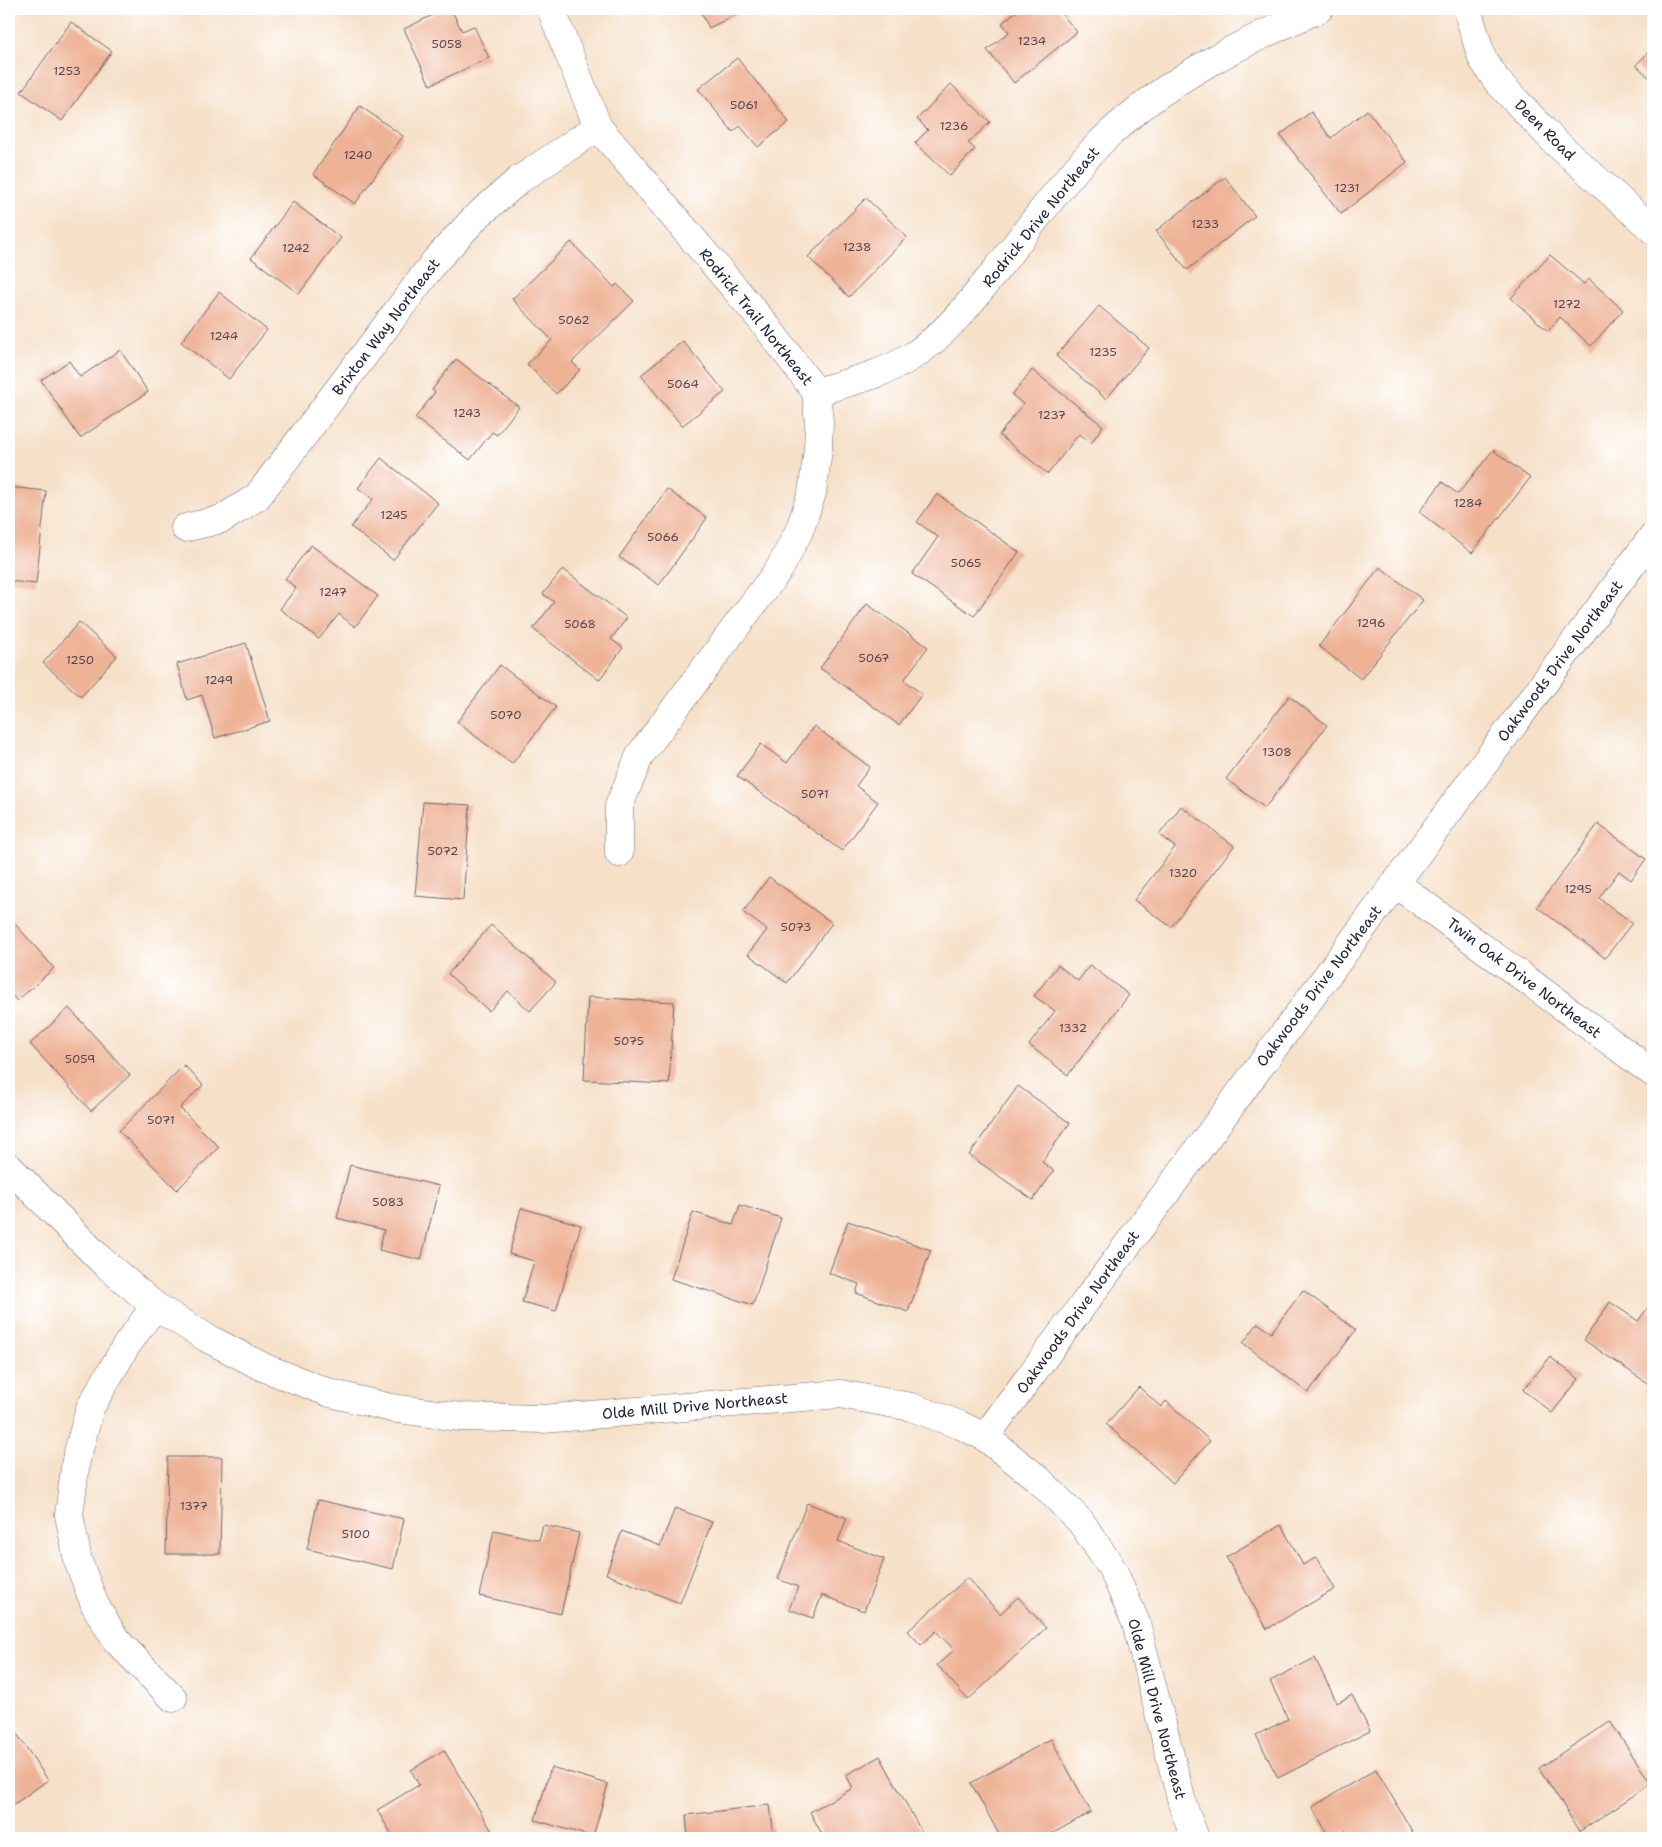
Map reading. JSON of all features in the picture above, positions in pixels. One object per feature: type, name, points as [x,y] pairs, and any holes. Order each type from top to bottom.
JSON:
[{"type":"street","name":"Rodrick Trail Northeast","points":[[551,9],[598,127],[764,323],[816,392],[819,422],[818,450],[812,493],[799,531],[780,568],[640,755],[619,806],[619,853]]},
{"type":"street","name":"Rodrick Drive Northeast","points":[[816,392],[889,369],[911,357],[939,336],[980,292],[1062,186],[1102,142],[1146,102],[1194,70],[1255,38],[1319,9]]},
{"type":"street","name":"Deen Road","points":[[1467,9],[1482,58],[1497,80],[1554,141],[1653,230]]},
{"type":"street","name":"Brixton Way Northeast","points":[[185,528],[222,519],[257,497],[436,260],[476,217],[519,180],[598,127]]},
{"type":"street","name":"Oakwoods Drive Northeast","points":[[985,1437],[1653,536]]},
{"type":"street","name":"Twin Oak Drive Northeast","points":[[1395,883],[1653,1073]]},
{"type":"street","name":"Olde Mill Drive Northeast","points":[[9,1168],[101,1260],[155,1306],[207,1338],[265,1368],[330,1393],[391,1408],[460,1417],[543,1419],[840,1394],[911,1407],[960,1425],[985,1437],[1038,1478],[1081,1522],[1113,1570],[1136,1623],[1183,1806],[1195,1838]]},
{"type":"street","points":[[155,1306],[126,1346],[90,1408],[76,1460],[69,1515],[78,1561],[96,1605],[116,1640],[172,1698]]},
{"type":"building","points":[[445,9],[451,9],[462,31],[474,26],[489,58],[430,85],[404,29]]},
{"type":"building","points":[[699,9],[747,9],[709,28]]},
{"type":"building","points":[[1019,9],[1058,9],[1077,32],[1014,83],[987,50],[1009,32],[1002,23]]},
{"type":"building","points":[[71,22],[112,51],[62,121],[21,92]]},
{"type":"building","points":[[1653,47],[1653,81],[1636,65]]},
{"type":"building","points":[[737,58],[789,122],[758,147],[740,126],[733,132],[698,89]]},
{"type":"building","points":[[951,84],[990,122],[968,143],[975,149],[950,176],[915,143],[928,130],[917,119]]},
{"type":"building","points":[[360,106],[403,136],[355,204],[313,174]]},
{"type":"building","points":[[1367,110],[1407,162],[1341,214],[1280,135],[1311,112],[1331,138]]},
{"type":"building","points":[[1225,177],[1255,216],[1187,270],[1156,231]]},
{"type":"building","points":[[866,198],[907,237],[849,297],[808,257]]},
{"type":"building","points":[[293,202],[341,238],[299,294],[251,258]]},
{"type":"building","points":[[571,242],[614,287],[617,284],[634,301],[572,362],[580,370],[556,394],[527,364],[552,340],[512,299]]},
{"type":"building","points":[[1550,255],[1584,284],[1589,279],[1623,310],[1591,346],[1560,317],[1548,331],[1511,298]]},
{"type":"building","points":[[219,292],[267,330],[229,379],[181,342]]},
{"type":"building","points":[[1099,306],[1149,348],[1106,399],[1056,356]]},
{"type":"building","points":[[683,341],[725,392],[682,426],[641,375]]},
{"type":"building","points":[[120,350],[148,392],[80,438],[41,380],[69,361],[80,377]]},
{"type":"building","points":[[456,359],[519,407],[497,435],[492,432],[470,460],[415,418],[435,392],[432,390]]},
{"type":"building","points":[[1032,370],[1103,426],[1091,443],[1079,434],[1048,474],[999,435],[1023,404],[1012,395]]},
{"type":"building","points":[[1493,450],[1530,478],[1472,553],[1419,512],[1442,482],[1458,494]]},
{"type":"building","points":[[381,458],[438,503],[393,560],[351,527],[373,499],[358,488]]},
{"type":"building","points":[[9,487],[46,491],[36,584],[9,581]]},
{"type":"building","points":[[667,489],[707,518],[659,585],[619,557]]},
{"type":"building","points":[[937,494],[1019,552],[974,616],[912,574],[938,537],[917,522]]},
{"type":"building","points":[[311,545],[378,596],[355,627],[339,614],[319,639],[280,609],[296,588],[285,579]]},
{"type":"building","points":[[1380,567],[1423,600],[1361,679],[1319,646]]},
{"type":"building","points":[[563,569],[627,618],[611,639],[623,648],[599,680],[533,629],[554,602],[543,594]]},
{"type":"building","points":[[867,604],[928,647],[904,680],[922,694],[899,725],[820,668]]},
{"type":"building","points":[[79,622],[117,656],[81,697],[43,663]]},
{"type":"building","points":[[246,643],[270,721],[215,738],[202,695],[187,700],[177,664]]},
{"type":"building","points":[[500,665],[556,707],[512,764],[457,722]]},
{"type":"building","points":[[1289,696],[1327,725],[1265,808],[1226,779]]},
{"type":"building","points":[[814,726],[870,767],[856,786],[878,802],[842,851],[737,776],[761,744],[787,763]]},
{"type":"building","points":[[423,802],[470,805],[463,900],[415,896]]},
{"type":"building","points":[[1181,806],[1234,846],[1171,927],[1134,900],[1175,847],[1159,835]]},
{"type":"building","points":[[1598,824],[1646,859],[1631,880],[1619,871],[1599,898],[1632,923],[1605,958],[1537,907]]},
{"type":"building","points":[[769,877],[832,923],[787,983],[748,954],[767,930],[743,912]]},
{"type":"building","points":[[9,917],[54,968],[17,1001],[9,992]]},
{"type":"building","points":[[491,925],[556,982],[530,1011],[508,991],[489,1011],[448,974]]},
{"type":"building","points":[[1058,965],[1078,981],[1090,965],[1129,995],[1068,1075],[1029,1045],[1055,1011],[1034,996]]},
{"type":"building","points":[[588,997],[674,1002],[669,1084],[584,1080]]},
{"type":"building","points":[[69,1008],[130,1075],[91,1111],[30,1044]]},
{"type":"building","points":[[184,1065],[203,1085],[180,1108],[219,1147],[177,1190],[119,1131]]},
{"type":"building","points":[[1018,1086],[1070,1123],[1042,1162],[1054,1171],[1033,1200],[969,1155]]},
{"type":"building","points":[[350,1165],[439,1186],[421,1260],[379,1250],[384,1230],[337,1218]]},
{"type":"building","points":[[740,1205],[781,1218],[753,1305],[671,1279],[693,1212],[733,1225]]},
{"type":"building","points":[[521,1208],[581,1225],[556,1311],[522,1302],[534,1261],[509,1254]]},
{"type":"building","points":[[848,1221],[931,1250],[908,1312],[856,1293],[859,1284],[829,1273]]},
{"type":"building","points":[[1303,1290],[1356,1330],[1308,1393],[1243,1343],[1258,1323],[1271,1333]]},
{"type":"building","points":[[1610,1302],[1638,1321],[1647,1309],[1653,1313],[1653,1387],[1584,1340]]},
{"type":"building","points":[[1550,1357],[1579,1379],[1552,1413],[1523,1390]]},
{"type":"building","points":[[1139,1387],[1161,1407],[1166,1401],[1210,1441],[1173,1483],[1106,1424]]},
{"type":"building","points":[[168,1457],[222,1457],[220,1554],[166,1554]]},
{"type":"building","points":[[318,1500],[404,1519],[393,1569],[307,1549]]},
{"type":"building","points":[[807,1503],[847,1518],[838,1541],[884,1559],[864,1611],[822,1595],[813,1618],[789,1609],[798,1587],[778,1579]]},
{"type":"building","points":[[675,1508],[712,1522],[680,1603],[606,1574],[622,1531],[660,1546]]},
{"type":"building","points":[[543,1525],[579,1533],[561,1614],[479,1596],[494,1530],[539,1540]]},
{"type":"building","points":[[1281,1525],[1303,1565],[1317,1557],[1335,1589],[1267,1629],[1226,1557]]},
{"type":"building","points":[[967,1578],[1000,1614],[1018,1597],[1046,1628],[968,1700],[937,1665],[954,1650],[936,1631],[921,1645],[908,1631]]},
{"type":"building","points":[[1315,1658],[1337,1703],[1352,1695],[1370,1731],[1278,1778],[1256,1735],[1288,1719],[1270,1681]]},
{"type":"building","points":[[1610,1721],[1651,1784],[1580,1831],[1539,1768]]},
{"type":"building","points":[[9,1722],[48,1780],[9,1808]]},
{"type":"building","points":[[1051,1739],[1091,1812],[1044,1838],[1001,1838],[971,1783]]},
{"type":"building","points":[[444,1750],[496,1838],[444,1838],[442,1834],[434,1838],[394,1838],[377,1810],[419,1785],[411,1770]]},
{"type":"building","points":[[880,1756],[925,1838],[824,1838],[810,1812],[853,1788],[846,1775]]},
{"type":"building","points":[[551,1767],[608,1784],[593,1837],[535,1820]]},
{"type":"building","points":[[1376,1769],[1416,1838],[1350,1838],[1346,1831],[1334,1838],[1330,1838],[1312,1807]]},
{"type":"building","points":[[770,1805],[774,1838],[688,1838],[686,1815]]}]
